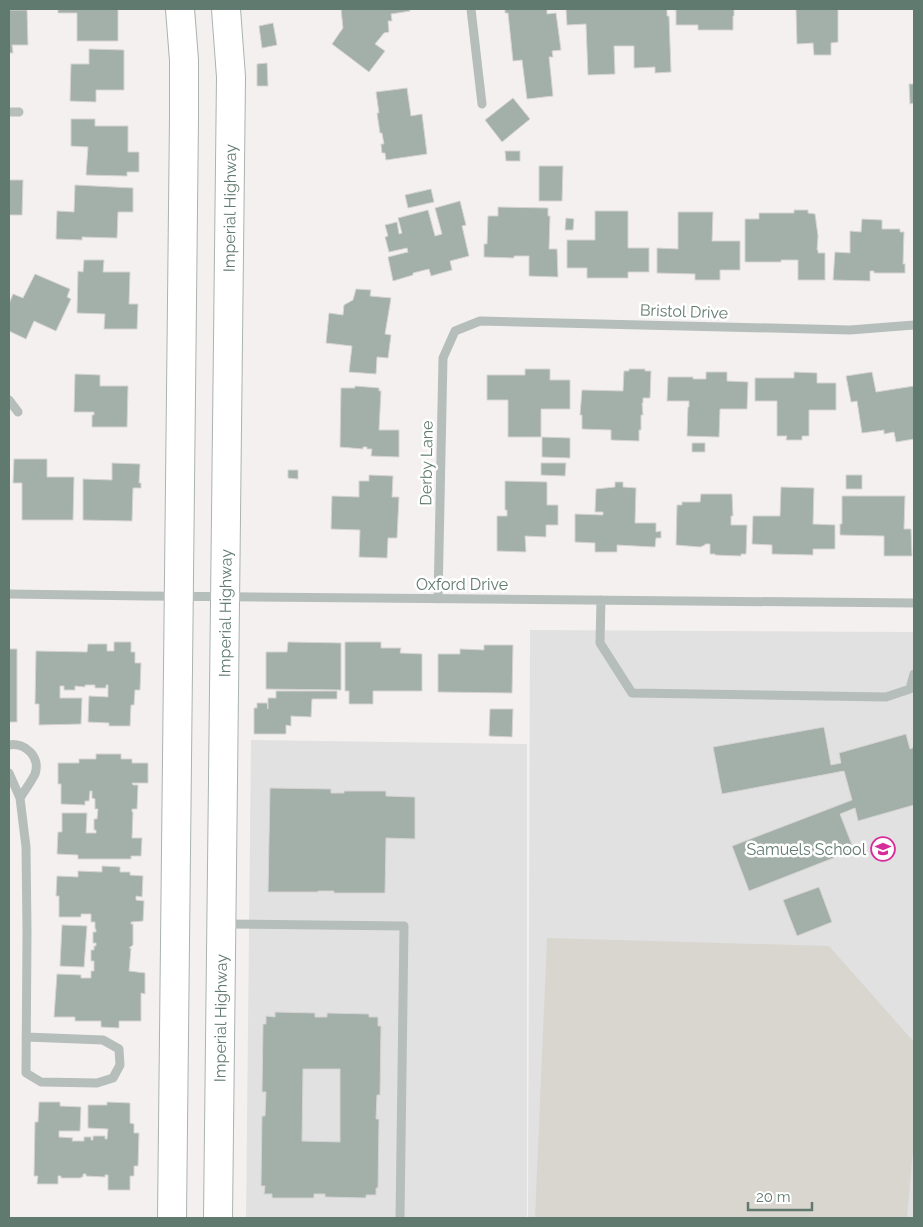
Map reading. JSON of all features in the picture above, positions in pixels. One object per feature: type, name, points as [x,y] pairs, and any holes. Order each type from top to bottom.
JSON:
[{"type":"main road","points":[[172,1218],[184,118],[184,60],[180,9]]},
{"type":"main road","name":"Imperial Highway","points":[[218,1218],[231,87],[229,29],[226,9]]},
{"type":"street","points":[[471,9],[482,104]]},
{"type":"street","points":[[9,112],[19,112]]},
{"type":"street","name":"Bristol Drive","points":[[455,331],[480,321],[850,330],[914,325]]},
{"type":"street","name":"Derby Lane","points":[[438,599],[443,358],[455,331]]},
{"type":"street","points":[[9,400],[18,412]]},
{"type":"street","name":"Oxford Drive","points":[[9,594],[914,603]]},
{"type":"street","points":[[601,600],[600,643],[632,692],[886,697],[910,689],[914,674]]},
{"type":"street","points":[[9,745],[22,745],[32,752],[35,761],[35,772],[20,798]]},
{"type":"street","points":[[9,773],[20,798],[26,847],[26,1037],[26,1073],[41,1082],[97,1083],[113,1078],[120,1065],[119,1049],[104,1040],[26,1037]]},
{"type":"street","points":[[221,924],[404,926],[400,1218]]},
{"type":"shaded area","points":[[530,630],[914,632],[914,1218],[528,1218]]},
{"type":"shaded area","points":[[251,740],[527,744],[527,1218],[246,1218]]},
{"type":"shaded area","points":[[547,938],[829,946],[914,1042],[914,1139],[907,1218],[535,1218]]},
{"type":"building","points":[[58,9],[118,9],[118,41],[77,41],[77,13],[58,13]]},
{"type":"building","points":[[341,9],[410,9],[410,11],[391,14],[392,21],[388,21],[389,32],[384,33],[375,44],[385,51],[369,72],[332,44],[343,28]]},
{"type":"building","points":[[505,9],[547,9],[547,14],[556,13],[561,50],[552,51],[553,57],[549,57],[553,96],[527,99],[522,60],[513,61],[508,13],[505,13]]},
{"type":"building","points":[[566,9],[667,9],[667,16],[669,16],[671,72],[655,73],[655,67],[634,68],[634,46],[614,46],[615,74],[588,75],[586,24],[567,25]]},
{"type":"building","points":[[674,9],[734,9],[733,30],[698,30],[698,25],[676,25],[676,10]]},
{"type":"building","points":[[796,9],[838,9],[838,42],[831,43],[831,55],[814,55],[813,43],[797,44]]},
{"type":"building","points":[[9,10],[27,10],[28,45],[12,45],[13,53],[9,53]]},
{"type":"building","points":[[273,23],[277,45],[262,48],[259,26]]},
{"type":"building","points":[[89,49],[124,50],[124,90],[96,90],[96,102],[70,101],[71,64],[89,64]]},
{"type":"building","points":[[267,63],[268,86],[257,86],[257,64]]},
{"type":"building","points":[[909,84],[914,84],[914,103],[910,104]]},
{"type":"building","points":[[407,88],[411,116],[422,114],[427,154],[386,160],[385,153],[382,153],[381,144],[384,144],[382,133],[380,133],[376,92]]},
{"type":"building","points":[[513,98],[530,119],[502,142],[485,120]]},
{"type":"building","points":[[71,119],[95,119],[95,126],[128,126],[128,152],[139,152],[139,172],[127,172],[127,176],[86,175],[88,147],[71,146]]},
{"type":"building","points":[[505,151],[520,151],[520,161],[506,161]]},
{"type":"building","points":[[539,166],[563,166],[562,201],[539,201]]},
{"type":"building","points":[[9,180],[23,180],[22,215],[9,215]]},
{"type":"building","points":[[75,185],[133,188],[133,212],[118,212],[117,238],[82,237],[82,240],[56,239],[57,211],[74,212]]},
{"type":"building","points":[[431,189],[434,202],[408,208],[405,195]]},
{"type":"building","points":[[460,201],[466,225],[462,226],[469,256],[450,261],[452,270],[431,276],[429,269],[393,281],[388,257],[408,252],[407,248],[389,252],[385,237],[388,236],[385,225],[397,222],[399,234],[402,233],[398,218],[428,210],[435,236],[442,234],[435,208]]},
{"type":"building","points":[[498,207],[548,208],[548,216],[550,216],[549,249],[557,249],[558,277],[529,276],[529,256],[514,256],[514,258],[484,257],[484,244],[487,244],[488,216],[498,216]]},
{"type":"building","points":[[794,210],[808,210],[808,213],[815,214],[818,236],[817,250],[818,253],[825,253],[825,280],[798,280],[798,260],[745,262],[745,219],[759,219],[759,213],[794,213]]},
{"type":"building","points":[[595,211],[628,211],[628,248],[649,248],[649,272],[628,272],[628,278],[587,278],[587,268],[567,268],[567,240],[595,240]]},
{"type":"building","points":[[678,212],[713,212],[712,241],[740,241],[740,270],[720,270],[720,280],[695,280],[695,274],[657,273],[657,248],[678,249]]},
{"type":"building","points":[[566,218],[574,219],[573,230],[565,230]]},
{"type":"building","points":[[862,219],[882,220],[882,229],[900,229],[900,232],[904,232],[903,264],[905,264],[905,273],[874,273],[874,271],[870,271],[870,281],[833,280],[835,252],[850,253],[850,231],[861,232]]},
{"type":"building","points":[[84,260],[104,260],[103,272],[130,272],[129,304],[138,304],[137,329],[104,329],[105,314],[77,313],[78,271],[83,272]]},
{"type":"building","points":[[35,274],[70,289],[67,297],[71,299],[56,331],[34,321],[26,339],[9,331],[9,304],[13,294],[23,298]]},
{"type":"building","points":[[356,289],[371,290],[370,296],[391,298],[385,334],[391,335],[388,358],[377,357],[376,374],[349,372],[352,346],[326,343],[329,313],[343,315],[344,305],[353,300]]},
{"type":"building","points":[[525,369],[550,369],[550,380],[570,380],[570,409],[541,409],[541,437],[508,437],[508,400],[487,400],[487,375],[525,375]]},
{"type":"building","points":[[629,369],[651,371],[650,398],[643,398],[643,415],[641,415],[639,441],[611,440],[611,430],[582,429],[582,415],[580,415],[582,390],[623,391],[624,371],[629,371]]},
{"type":"building","points":[[706,372],[727,372],[727,381],[748,382],[747,409],[720,409],[719,437],[687,436],[689,401],[667,401],[668,377],[706,379]]},
{"type":"building","points":[[794,372],[817,373],[817,383],[836,383],[836,410],[809,410],[809,436],[802,436],[802,440],[786,440],[787,436],[777,436],[777,401],[755,401],[755,378],[794,378]]},
{"type":"building","points":[[872,372],[876,392],[914,386],[914,439],[896,442],[894,432],[884,434],[884,430],[862,433],[857,401],[851,402],[846,376]]},
{"type":"building","points":[[75,374],[100,375],[100,386],[128,386],[127,427],[92,427],[92,415],[94,415],[94,412],[74,412]]},
{"type":"building","points":[[355,386],[379,388],[379,391],[381,391],[379,430],[399,430],[399,457],[371,456],[372,449],[367,449],[367,447],[363,447],[363,449],[340,447],[341,388],[355,388]]},
{"type":"building","points":[[542,437],[570,438],[570,458],[542,457]]},
{"type":"building","points":[[692,443],[705,443],[705,452],[692,452]]},
{"type":"building","points":[[14,459],[47,459],[47,477],[74,477],[73,520],[22,520],[22,483],[13,483]]},
{"type":"building","points":[[112,463],[140,464],[139,483],[141,483],[141,488],[133,488],[132,521],[83,520],[83,479],[112,480]]},
{"type":"building","points":[[541,463],[566,463],[565,476],[541,475]]},
{"type":"building","points":[[288,470],[298,470],[298,479],[288,478]]},
{"type":"building","points":[[369,475],[393,476],[392,497],[399,497],[397,538],[388,538],[387,558],[359,557],[360,530],[331,529],[332,496],[359,497],[359,481],[369,481]]},
{"type":"building","points":[[846,475],[862,475],[862,489],[846,489]]},
{"type":"building","points":[[505,481],[547,482],[547,505],[558,505],[558,525],[546,525],[546,537],[525,536],[526,552],[497,551],[497,516],[507,516],[507,510],[505,510]]},
{"type":"building","points":[[615,482],[623,482],[623,487],[636,488],[635,523],[656,523],[656,532],[661,531],[661,538],[656,538],[655,547],[617,545],[617,552],[595,552],[595,543],[575,542],[575,514],[603,515],[603,512],[595,512],[596,489],[615,487]]},
{"type":"building","points":[[781,487],[814,488],[813,524],[835,525],[835,549],[813,549],[813,555],[772,554],[772,545],[752,544],[753,516],[780,516]]},
{"type":"building","points":[[701,494],[732,494],[733,516],[731,516],[731,525],[747,525],[746,554],[741,554],[741,556],[710,554],[710,544],[700,547],[676,545],[677,505],[682,505],[682,502],[700,502]]},
{"type":"building","points":[[842,496],[905,496],[904,529],[911,529],[912,556],[884,556],[884,536],[840,535]]},
{"type":"building","points":[[114,642],[131,642],[131,652],[135,652],[135,663],[141,663],[140,690],[135,690],[134,705],[131,705],[130,726],[109,726],[109,723],[88,722],[89,696],[108,697],[108,685],[106,685],[106,688],[95,688],[95,685],[75,686],[75,690],[64,690],[64,686],[60,686],[60,698],[82,698],[81,724],[39,725],[39,704],[35,704],[36,651],[87,652],[88,644],[107,644],[107,651],[114,651]]},
{"type":"building","points":[[288,642],[341,643],[341,690],[266,689],[266,652],[287,652]]},
{"type":"building","points":[[345,642],[381,642],[381,648],[401,648],[400,653],[422,654],[422,691],[373,691],[373,704],[349,704],[349,691],[345,691]]},
{"type":"building","points":[[484,645],[513,645],[512,693],[438,692],[438,654],[460,654],[460,649],[484,650]]},
{"type":"building","points":[[9,649],[17,649],[17,722],[9,722]]},
{"type":"building","points":[[276,691],[337,691],[337,699],[312,699],[311,717],[291,716],[291,726],[286,725],[286,734],[254,734],[254,708],[257,708],[257,703],[267,703],[268,709],[268,698],[276,698]]},
{"type":"building","points":[[490,709],[513,709],[512,737],[489,736]]},
{"type":"building","points":[[824,727],[831,765],[841,763],[839,753],[906,734],[910,749],[914,747],[914,805],[858,821],[855,808],[840,814],[854,850],[749,891],[732,846],[852,800],[844,771],[722,794],[713,747]]},
{"type":"building","points":[[96,754],[121,754],[121,759],[132,759],[132,763],[148,763],[148,783],[132,783],[133,785],[138,785],[137,809],[132,809],[132,838],[142,838],[141,856],[131,856],[131,859],[78,859],[78,855],[57,854],[58,832],[62,832],[62,813],[87,813],[86,833],[96,833],[96,830],[94,830],[94,819],[97,819],[98,809],[95,809],[95,799],[92,798],[92,791],[90,791],[89,801],[85,801],[85,805],[61,804],[61,784],[58,784],[58,763],[79,763],[79,759],[96,759]]},
{"type":"building","points":[[270,788],[331,789],[331,793],[344,793],[344,791],[386,791],[386,796],[415,797],[415,839],[386,838],[385,893],[334,893],[334,891],[268,892]]},
{"type":"building","points":[[102,866],[120,867],[120,872],[130,872],[130,875],[143,876],[142,897],[136,896],[136,900],[144,901],[143,921],[131,922],[133,924],[133,945],[129,948],[131,948],[129,971],[145,973],[145,994],[141,993],[141,1021],[119,1021],[119,1028],[101,1027],[101,1021],[75,1021],[75,1017],[54,1017],[57,974],[81,975],[81,978],[91,978],[91,971],[94,971],[94,961],[91,961],[91,950],[94,950],[94,946],[96,946],[96,943],[93,943],[93,932],[96,932],[95,922],[91,922],[91,914],[81,914],[81,917],[59,917],[59,896],[56,896],[57,876],[78,877],[78,871],[102,872]]},
{"type":"building","points":[[819,887],[832,922],[797,936],[783,900]]},
{"type":"building","points":[[62,925],[87,926],[84,967],[60,966]]},
{"type":"building","points":[[275,1012],[315,1013],[315,1017],[327,1017],[327,1013],[369,1014],[369,1017],[378,1017],[378,1026],[381,1026],[380,1095],[377,1095],[376,1119],[379,1119],[378,1188],[376,1188],[376,1195],[366,1195],[366,1198],[325,1197],[325,1194],[314,1194],[314,1198],[272,1198],[272,1194],[264,1194],[265,1186],[261,1186],[262,1116],[265,1116],[266,1092],[262,1092],[263,1024],[266,1024],[266,1016],[275,1017]],"holes":[[[303,1069],[340,1069],[340,1142],[302,1141]]]},
{"type":"building","points":[[39,1102],[60,1102],[60,1106],[81,1107],[80,1131],[59,1131],[59,1137],[73,1138],[72,1141],[84,1141],[84,1137],[91,1137],[91,1140],[93,1140],[93,1136],[105,1136],[105,1139],[107,1139],[108,1129],[88,1128],[88,1105],[107,1105],[107,1102],[130,1103],[130,1123],[134,1124],[134,1133],[139,1133],[138,1166],[134,1166],[134,1176],[130,1176],[130,1190],[108,1190],[108,1175],[105,1175],[105,1177],[86,1176],[86,1174],[83,1174],[81,1178],[61,1178],[61,1176],[58,1176],[58,1184],[37,1184],[38,1176],[34,1176],[35,1122],[38,1122]]},
{"type":"place","name":"Samuels School","points":[[883,849]]}]
